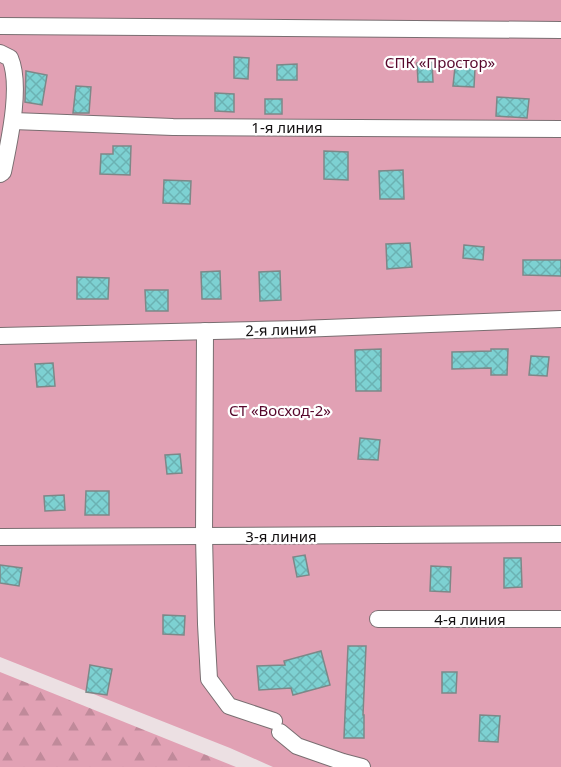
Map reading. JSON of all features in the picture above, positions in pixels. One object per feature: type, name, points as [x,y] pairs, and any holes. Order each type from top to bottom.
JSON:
[{"type":"street","points":[[0,26],[561,30]]},
{"type":"street","points":[[0,53],[10,58],[15,69],[13,121],[3,172],[0,174]]},
{"type":"street","name":"1-я линия","points":[[13,121],[173,127],[561,129]]},
{"type":"street","name":"2-я линия","points":[[0,336],[561,319]]},
{"type":"street","points":[[205,331],[204,536],[209,679],[229,706],[277,727],[297,746],[362,767]]},
{"type":"street","name":"3-я линия","points":[[0,537],[561,534]]},
{"type":"street","name":"4-я линия","points":[[378,618],[561,619]]},
{"type":"green space","name":"СТ «Восход-2»","points":[[0,0],[561,0],[561,125],[350,125],[350,136],[561,137],[561,767],[273,767],[0,657]]},
{"type":"green space","points":[[0,672],[236,767],[0,767]]},
{"type":"building","points":[[234,57],[249,58],[248,79],[234,78]]},
{"type":"building","points":[[432,62],[433,82],[418,82],[417,63]]},
{"type":"building","points":[[297,64],[297,80],[277,80],[277,65]]},
{"type":"building","points":[[455,67],[475,68],[474,87],[453,86]]},
{"type":"building","points":[[26,71],[47,75],[42,105],[25,102]]},
{"type":"building","points":[[76,86],[91,87],[89,113],[73,113]]},
{"type":"building","points":[[215,93],[234,94],[234,112],[215,111]]},
{"type":"building","points":[[497,97],[529,99],[527,118],[496,116]]},
{"type":"building","points":[[265,99],[282,99],[282,114],[265,114]]},
{"type":"building","points":[[113,146],[131,146],[130,175],[100,174],[101,154],[113,154]]},
{"type":"building","points":[[324,151],[348,152],[348,180],[324,179]]},
{"type":"building","points":[[403,170],[404,199],[380,199],[379,171]]},
{"type":"building","points":[[164,180],[191,181],[190,204],[163,203]]},
{"type":"building","points":[[410,243],[412,267],[387,269],[386,244]]},
{"type":"building","points":[[464,245],[484,247],[483,260],[463,258]]},
{"type":"building","points":[[523,260],[561,260],[561,276],[523,275]]},
{"type":"building","points":[[220,271],[221,299],[202,299],[201,272]]},
{"type":"building","points":[[280,271],[281,300],[260,301],[259,272]]},
{"type":"building","points":[[77,277],[109,278],[108,299],[77,299]]},
{"type":"building","points":[[145,290],[168,290],[168,311],[146,311]]},
{"type":"building","points":[[381,349],[381,391],[356,391],[355,350]]},
{"type":"building","points":[[491,349],[508,349],[507,375],[491,375],[491,368],[452,369],[452,352],[491,351]]},
{"type":"building","points":[[531,356],[549,357],[547,376],[529,375]]},
{"type":"building","points":[[53,363],[55,386],[37,387],[35,364]]},
{"type":"building","points":[[360,438],[380,440],[378,460],[358,459]]},
{"type":"building","points":[[180,454],[182,473],[167,474],[165,455]]},
{"type":"building","points":[[86,491],[109,491],[109,515],[85,515]]},
{"type":"building","points":[[64,495],[65,510],[45,511],[44,496]]},
{"type":"building","points":[[305,555],[309,575],[297,577],[293,557]]},
{"type":"building","points":[[504,558],[521,558],[522,587],[504,588]]},
{"type":"building","points":[[0,565],[22,568],[19,586],[0,583]]},
{"type":"building","points":[[431,566],[451,567],[450,592],[430,591]]},
{"type":"building","points":[[163,615],[185,616],[184,635],[163,634]]},
{"type":"building","points":[[348,646],[366,646],[364,738],[344,738]]},
{"type":"building","points":[[321,651],[330,685],[293,695],[291,688],[259,690],[257,666],[285,665],[284,661]]},
{"type":"building","points":[[90,665],[112,669],[107,695],[86,692]]},
{"type":"building","points":[[442,672],[457,672],[456,693],[442,693]]},
{"type":"building","points":[[480,715],[500,716],[498,742],[479,741]]},
{"type":"park label","name":"СПК «Простор»","points":[[440,62]]}]
